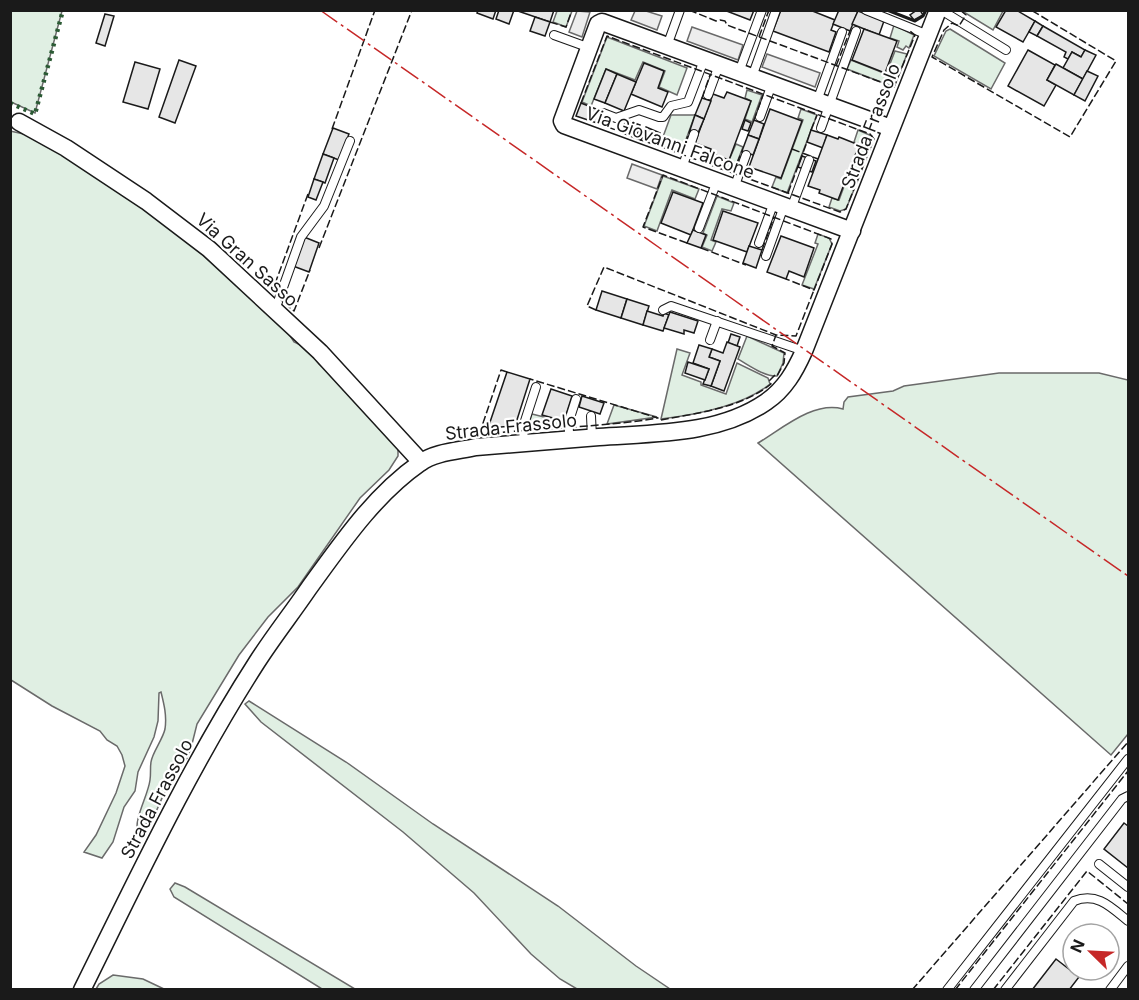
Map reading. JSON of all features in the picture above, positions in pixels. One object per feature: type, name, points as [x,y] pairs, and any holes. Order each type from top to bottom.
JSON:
[{"type":"street","name":"Strada Frassolo","points":[[82,990],[192,775],[258,660],[363,517],[393,486],[421,462],[444,453],[476,447],[681,431],[723,422],[748,412],[767,402],[783,387],[804,351],[939,10]]},
{"type":"street","name":"Via Giovanni Falcone","points":[[852,231],[564,125],[562,121],[598,24],[607,17],[667,46],[891,128]]},
{"type":"street","name":"Via Gran Sasso","points":[[19,122],[66,148],[146,201],[209,249],[320,352],[421,462]]},
{"type":"lane","points":[[667,46],[680,10]]},
{"type":"lane","points":[[745,75],[762,10]]},
{"type":"lane","points":[[745,75],[776,10]]},
{"type":"lane","points":[[866,10],[928,35]]},
{"type":"lane","points":[[939,10],[1006,50]]},
{"type":"lane","points":[[821,128],[823,103],[842,32]]},
{"type":"lane","points":[[823,103],[856,32]]},
{"type":"lane","points":[[554,35],[590,48]]},
{"type":"lane","points":[[708,95],[711,62]]},
{"type":"lane","points":[[603,113],[615,118],[639,110],[663,117],[671,106],[688,102],[711,62]]},
{"type":"lane","points":[[760,117],[772,84]]},
{"type":"lane","points":[[682,168],[694,134]]},
{"type":"lane","points":[[275,310],[301,237],[324,206],[350,141]]},
{"type":"lane","points":[[734,188],[746,155]]},
{"type":"lane","points":[[759,243],[809,160]]},
{"type":"lane","points":[[699,228],[717,181]]},
{"type":"lane","points":[[766,256],[783,206]]},
{"type":"lane","points":[[663,310],[671,306],[804,351]]},
{"type":"lane","points":[[710,340],[717,321]]},
{"type":"lane","points":[[524,443],[523,427],[536,387]]},
{"type":"lane","points":[[570,440],[568,424],[576,399]]},
{"type":"lane","points":[[591,416],[592,438]]},
{"type":"lane","points":[[947,990],[1128,759]]},
{"type":"lane","points":[[974,990],[1122,799],[1128,796]]},
{"type":"lane","points":[[1099,864],[1128,887]]},
{"type":"lane","points":[[1005,990],[1074,901],[1084,897],[1101,899],[1128,921]]},
{"type":"lane","points":[[1110,990],[1128,966]]},
{"type":"green space","points":[[11,10],[62,11],[35,113],[11,102]]},
{"type":"green space","points":[[557,11],[572,11],[566,27],[553,22]]},
{"type":"green space","points":[[962,11],[1003,11],[993,30]]},
{"type":"green space","points":[[894,25],[914,35],[909,48],[906,46],[903,50],[897,47],[899,41],[890,38]]},
{"type":"green space","points":[[950,29],[1005,63],[991,89],[934,56],[946,31]]},
{"type":"green space","points":[[607,37],[687,68],[677,95],[659,87],[665,71],[643,62],[635,80],[606,69],[591,106],[582,102]]},
{"type":"green space","points":[[895,51],[907,54],[894,87],[847,69],[851,60],[886,74]]},
{"type":"green space","points":[[747,90],[762,95],[752,122],[745,119],[751,101],[745,98]]},
{"type":"green space","points":[[801,109],[817,115],[787,193],[772,187],[776,177],[781,179],[803,120],[798,118]]},
{"type":"green space","points":[[671,115],[695,115],[681,153],[660,145]]},
{"type":"green space","points":[[858,130],[872,136],[873,139],[860,173],[850,169],[859,144],[854,142]]},
{"type":"green space","points":[[10,131],[33,136],[66,154],[181,236],[282,323],[294,342],[307,348],[353,400],[398,444],[398,456],[389,470],[360,498],[298,587],[268,617],[239,655],[197,724],[187,758],[170,780],[155,814],[138,833],[137,821],[149,786],[152,758],[165,729],[165,710],[161,692],[159,693],[158,721],[154,737],[138,772],[135,791],[124,807],[113,842],[102,858],[84,852],[96,835],[116,793],[125,766],[122,755],[117,746],[107,740],[100,731],[52,706],[11,680]]},
{"type":"green space","points":[[736,144],[743,147],[733,173],[719,168],[723,158],[729,160]]},
{"type":"green space","points":[[850,170],[860,175],[846,209],[840,211],[829,207],[832,198],[839,200]]},
{"type":"green space","points":[[663,176],[699,189],[695,199],[672,190],[657,231],[644,226]]},
{"type":"green space","points":[[717,196],[734,203],[731,211],[722,209],[711,240],[716,242],[712,251],[702,247],[707,235],[703,233]]},
{"type":"green space","points":[[818,234],[829,238],[832,244],[814,289],[802,285],[818,244],[815,243]]},
{"type":"green space","points":[[747,336],[784,353],[783,363],[777,376],[763,373],[738,359]]},
{"type":"green space","points":[[677,349],[690,353],[682,375],[701,382],[701,385],[726,394],[737,363],[768,378],[770,384],[759,392],[733,404],[661,419]]},
{"type":"green space","points":[[999,373],[1099,373],[1128,380],[1128,734],[1111,755],[758,443],[810,412],[832,408],[843,409],[848,397],[893,391],[904,386]]},
{"type":"green space","points":[[614,405],[657,417],[607,424]]},
{"type":"green space","points":[[532,414],[564,422],[563,427],[527,429]]},
{"type":"green space","points":[[249,701],[346,762],[433,824],[558,906],[670,989],[577,989],[560,979],[531,954],[474,893],[403,832],[261,722],[245,704]]},
{"type":"green space","points":[[175,883],[355,989],[322,989],[174,897],[170,889]]},
{"type":"green space","points":[[113,975],[143,979],[164,989],[96,989],[99,984]]},
{"type":"shaded area","points":[[577,11],[590,12],[582,37],[569,32]]},
{"type":"shaded area","points":[[635,11],[646,11],[662,16],[657,30],[631,20]]},
{"type":"shaded area","points":[[692,27],[743,45],[738,60],[687,41]]},
{"type":"shaded area","points":[[767,54],[820,73],[815,87],[762,67]]},
{"type":"shaded area","points":[[632,164],[662,175],[657,189],[627,178]]},
{"type":"building","points":[[478,10],[496,10],[493,19],[477,13]]},
{"type":"building","points":[[499,10],[514,10],[509,24],[496,19]]},
{"type":"building","points":[[515,10],[554,10],[550,22]]},
{"type":"building","points":[[724,10],[754,10],[750,20]]},
{"type":"building","points":[[781,10],[810,10],[835,20],[831,30],[836,32],[829,52],[773,31]]},
{"type":"building","points":[[839,10],[858,11],[850,31],[833,24]]},
{"type":"building","points":[[920,10],[923,15],[914,20],[910,15]]},
{"type":"building","points":[[1006,10],[1016,10],[1035,21],[1023,42],[996,27]]},
{"type":"building","points":[[858,11],[884,21],[879,35],[852,24]]},
{"type":"building","points":[[105,14],[114,16],[105,46],[96,43]]},
{"type":"building","points":[[535,17],[550,22],[545,36],[530,31]]},
{"type":"building","points":[[1035,21],[1043,26],[1037,36],[1029,32]]},
{"type":"building","points":[[1043,26],[1085,50],[1081,57],[1072,52],[1068,59],[1064,57],[1066,52],[1037,36]]},
{"type":"building","points":[[864,29],[897,41],[885,73],[852,60]]},
{"type":"building","points":[[1028,50],[1055,65],[1047,80],[1056,85],[1044,106],[1008,86]]},
{"type":"building","points":[[1085,50],[1096,55],[1083,79],[1063,68],[1072,52],[1081,57]]},
{"type":"building","points":[[179,60],[196,66],[175,123],[159,117]]},
{"type":"building","points":[[135,62],[160,69],[148,109],[123,102]]},
{"type":"building","points":[[644,63],[664,71],[658,88],[668,92],[662,107],[631,94]]},
{"type":"building","points":[[1056,64],[1083,79],[1074,95],[1047,80]]},
{"type":"building","points":[[606,69],[617,74],[605,103],[594,99]]},
{"type":"building","points":[[1087,71],[1098,76],[1085,101],[1074,95]]},
{"type":"building","points":[[617,74],[636,82],[624,111],[605,103]]},
{"type":"building","points":[[727,92],[751,101],[729,160],[710,153],[711,149],[695,143],[713,94],[724,98]]},
{"type":"building","points":[[702,98],[711,101],[704,119],[695,115]]},
{"type":"building","points":[[581,103],[601,111],[597,123],[576,116]]},
{"type":"building","points":[[770,109],[802,121],[781,178],[749,167]]},
{"type":"building","points":[[695,115],[704,119],[698,133],[690,130]]},
{"type":"building","points":[[626,120],[640,125],[635,138],[621,132]]},
{"type":"building","points":[[745,120],[751,123],[748,131],[742,129]]},
{"type":"building","points":[[754,120],[764,124],[759,139],[748,135]]},
{"type":"building","points":[[646,127],[660,133],[656,145],[641,140]]},
{"type":"building","points":[[333,128],[349,134],[339,160],[323,154]]},
{"type":"building","points":[[640,128],[645,130],[641,140],[635,138]]},
{"type":"building","points":[[811,130],[827,135],[823,148],[807,142]]},
{"type":"building","points":[[748,135],[759,139],[753,155],[742,151]]},
{"type":"building","points":[[827,135],[859,145],[838,200],[808,186]]},
{"type":"building","points":[[323,154],[334,158],[325,183],[314,179]]},
{"type":"building","points":[[802,156],[816,161],[812,172],[798,167]]},
{"type":"building","points":[[314,179],[323,182],[316,200],[308,197]]},
{"type":"building","points":[[673,192],[703,203],[691,235],[661,223]]},
{"type":"building","points":[[723,211],[758,223],[747,252],[713,240]]},
{"type":"building","points":[[693,230],[706,235],[701,248],[687,243]]},
{"type":"building","points":[[781,236],[814,248],[804,277],[789,271],[786,279],[767,272]]},
{"type":"building","points":[[304,237],[319,243],[309,272],[293,266]]},
{"type":"building","points":[[749,246],[762,250],[756,268],[743,263]]},
{"type":"building","points":[[602,291],[627,299],[621,318],[596,310]]},
{"type":"building","points":[[627,299],[649,306],[643,325],[621,318]]},
{"type":"building","points":[[647,311],[663,316],[664,313],[669,315],[663,331],[643,325]]},
{"type":"building","points":[[670,312],[698,321],[694,333],[684,330],[684,334],[664,328]]},
{"type":"building","points":[[731,334],[740,337],[737,346],[728,343]]},
{"type":"building","points":[[727,342],[740,347],[724,391],[711,386],[720,361],[709,357],[712,349],[723,353]]},
{"type":"building","points":[[699,345],[712,349],[709,357],[720,361],[711,386],[703,384],[709,369],[693,363]]},
{"type":"building","points":[[688,362],[709,369],[705,380],[685,373]]},
{"type":"building","points":[[507,372],[530,379],[515,426],[488,428]]},
{"type":"building","points":[[551,389],[572,396],[564,421],[542,415]]},
{"type":"building","points":[[582,396],[604,403],[600,414],[579,407]]},
{"type":"building","points":[[1124,823],[1128,826],[1128,868],[1104,849]]},
{"type":"building","points":[[1056,959],[1061,963],[1061,982],[1075,982],[1069,990],[1032,990]]},
{"type":"hedge","points":[[10,103],[35,114],[63,10]]},
{"type":"fence","points":[[332,129],[375,10]]},
{"type":"fence","points":[[319,248],[412,10]]},
{"type":"fence","points":[[550,22],[566,27],[572,10]]},
{"type":"fence","points":[[689,10],[716,21],[725,21],[727,25],[894,87],[915,35],[910,31]]},
{"type":"fence","points":[[759,37],[769,10]]},
{"type":"fence","points":[[960,10],[966,15],[959,26],[952,23],[944,30],[932,57],[1070,137],[1116,61],[1031,10]]},
{"type":"fence","points":[[836,66],[850,31]]},
{"type":"fence","points":[[581,103],[607,36],[870,134],[874,139],[846,209],[840,212],[656,145]]},
{"type":"fence","points":[[702,98],[710,75]]},
{"type":"fence","points":[[754,120],[763,95]]},
{"type":"fence","points":[[811,130],[817,115]]},
{"type":"fence","points":[[597,123],[621,132]]},
{"type":"fence","points":[[681,154],[690,130]]},
{"type":"fence","points":[[788,193],[807,142]]},
{"type":"fence","points":[[792,149],[818,159]]},
{"type":"fence","points":[[733,173],[742,151]]},
{"type":"fence","points":[[687,243],[643,227],[663,175],[831,239],[832,244],[814,290],[786,279]]},
{"type":"fence","points":[[308,194],[272,292],[294,311],[310,270]]},
{"type":"fence","points":[[762,250],[774,217]]},
{"type":"fence","points":[[701,248],[746,265]]},
{"type":"fence","points":[[596,310],[587,306],[604,267],[776,335]]},
{"type":"fence","points":[[661,420],[733,404],[771,384],[769,381],[775,375],[777,376],[784,363],[785,353],[772,346],[776,335],[796,336],[814,290]]},
{"type":"fence","points":[[507,372],[501,370],[479,435],[658,418],[530,379]]},
{"type":"fence","points":[[912,990],[1128,742]]},
{"type":"fence","points":[[955,990],[1128,771]]},
{"type":"fence","points":[[993,990],[1087,871],[1128,904]]},
{"type":"wall","points":[[887,10],[915,21],[923,16],[926,10]]},
{"type":"power","points":[[320,10],[1128,576]]}]
